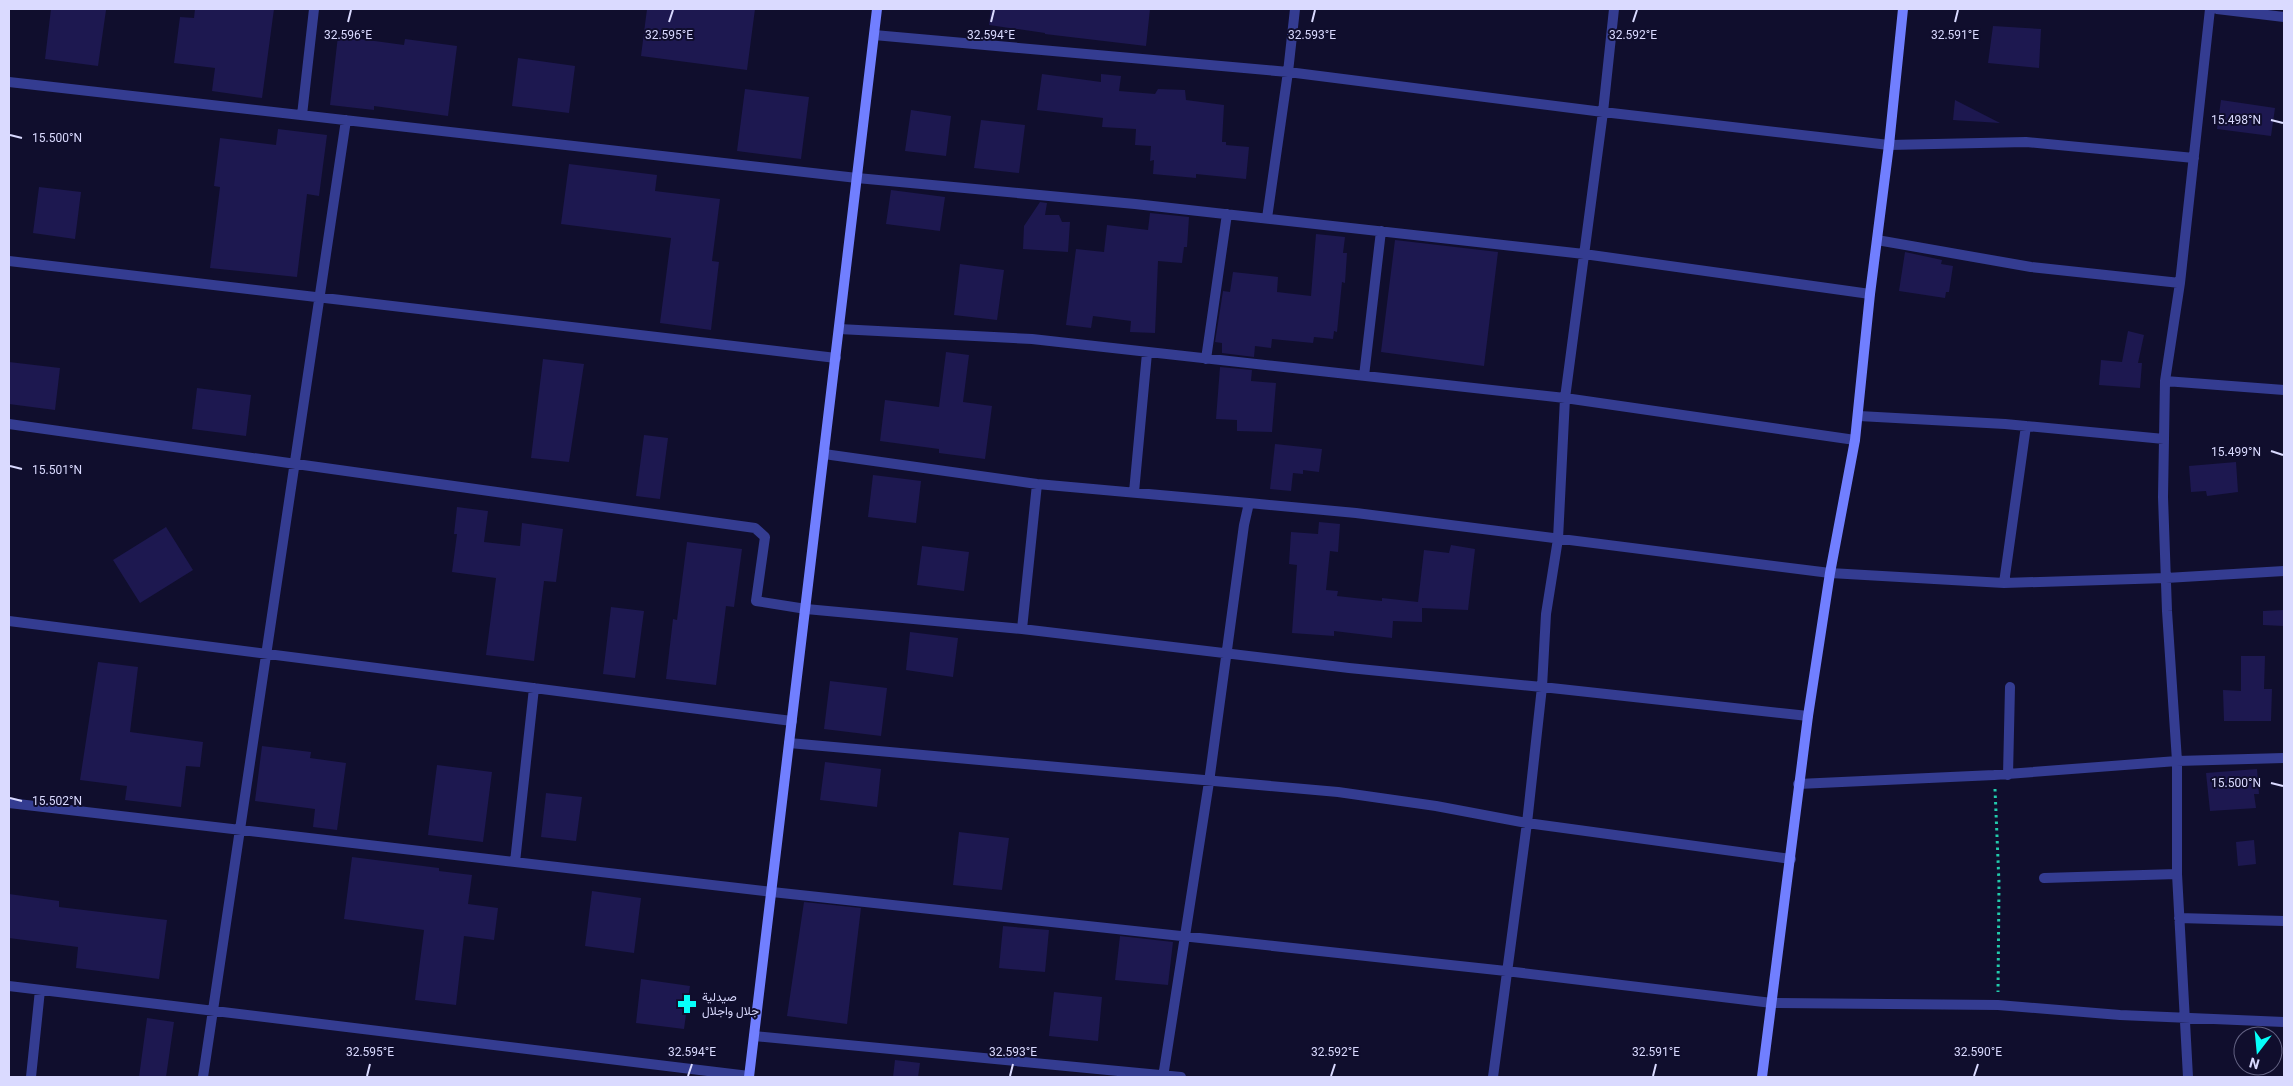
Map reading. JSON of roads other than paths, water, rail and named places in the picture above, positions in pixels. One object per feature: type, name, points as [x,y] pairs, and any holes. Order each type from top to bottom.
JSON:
[{"type":"street","points":[[302,115],[314,9]]},
{"type":"street","points":[[9,986],[749,1077],[877,9]]},
{"type":"street","points":[[1267,218],[1295,9]]},
{"type":"street","points":[[1493,1077],[1527,823],[1542,687],[1546,614],[1558,539],[1565,398],[1603,112],[1614,9]]},
{"type":"street","points":[[1762,1077],[1791,859],[1798,784],[1830,574],[1855,440],[1903,9]]},
{"type":"street","points":[[2188,1077],[2177,874],[2177,762],[2163,497],[2165,381],[2180,283],[2210,9]]},
{"type":"street","points":[[2217,9],[2284,17]]},
{"type":"street","points":[[874,35],[1288,72],[1603,112],[1889,145],[2026,142],[2194,158]]},
{"type":"street","points":[[9,82],[857,178],[1267,218],[1584,254],[1870,294]]},
{"type":"street","points":[[203,1077],[346,120]]},
{"type":"street","points":[[1206,359],[1227,214]]},
{"type":"street","points":[[1364,376],[1381,231]]},
{"type":"street","points":[[1877,240],[2031,267],[2180,283]]},
{"type":"street","points":[[9,261],[836,358]]},
{"type":"street","points":[[839,329],[1032,339],[1565,398],[1855,440]]},
{"type":"street","points":[[1134,492],[1147,353]]},
{"type":"street","points":[[2165,381],[2284,390]]},
{"type":"street","points":[[1858,416],[2026,426],[2164,439]]},
{"type":"street","points":[[9,424],[755,528],[765,537],[756,601],[806,609],[1022,628],[1349,668],[1808,716]]},
{"type":"street","points":[[2004,583],[2026,426]]},
{"type":"street","points":[[824,454],[1037,484],[1356,513],[1830,574],[2004,583],[2166,578],[2284,571]]},
{"type":"street","points":[[1022,628],[1037,484]]},
{"type":"street","points":[[1164,1076],[1228,654],[1244,525],[1249,503]]},
{"type":"street","points":[[9,621],[792,721]]},
{"type":"street","points":[[2008,775],[2010,687]]},
{"type":"street","points":[[515,862],[534,688]]},
{"type":"street","points":[[789,743],[1209,782],[1338,792],[1436,806],[1527,823],[1791,859]]},
{"type":"street","points":[[1798,784],[1994,776],[2177,762],[2284,758]]},
{"type":"street","points":[[9,803],[772,892],[1506,971],[1772,1003],[1998,1005],[2120,1015],[2284,1022]]},
{"type":"street","points":[[2044,878],[2177,874]]},
{"type":"street","points":[[2179,918],[2284,921]]},
{"type":"street","points":[[31,1077],[40,990]]},
{"type":"street","points":[[754,1036],[1181,1077]]},
{"type":"place","name":"صيدلية جلال واجلال","points":[[687,1004]]}]
